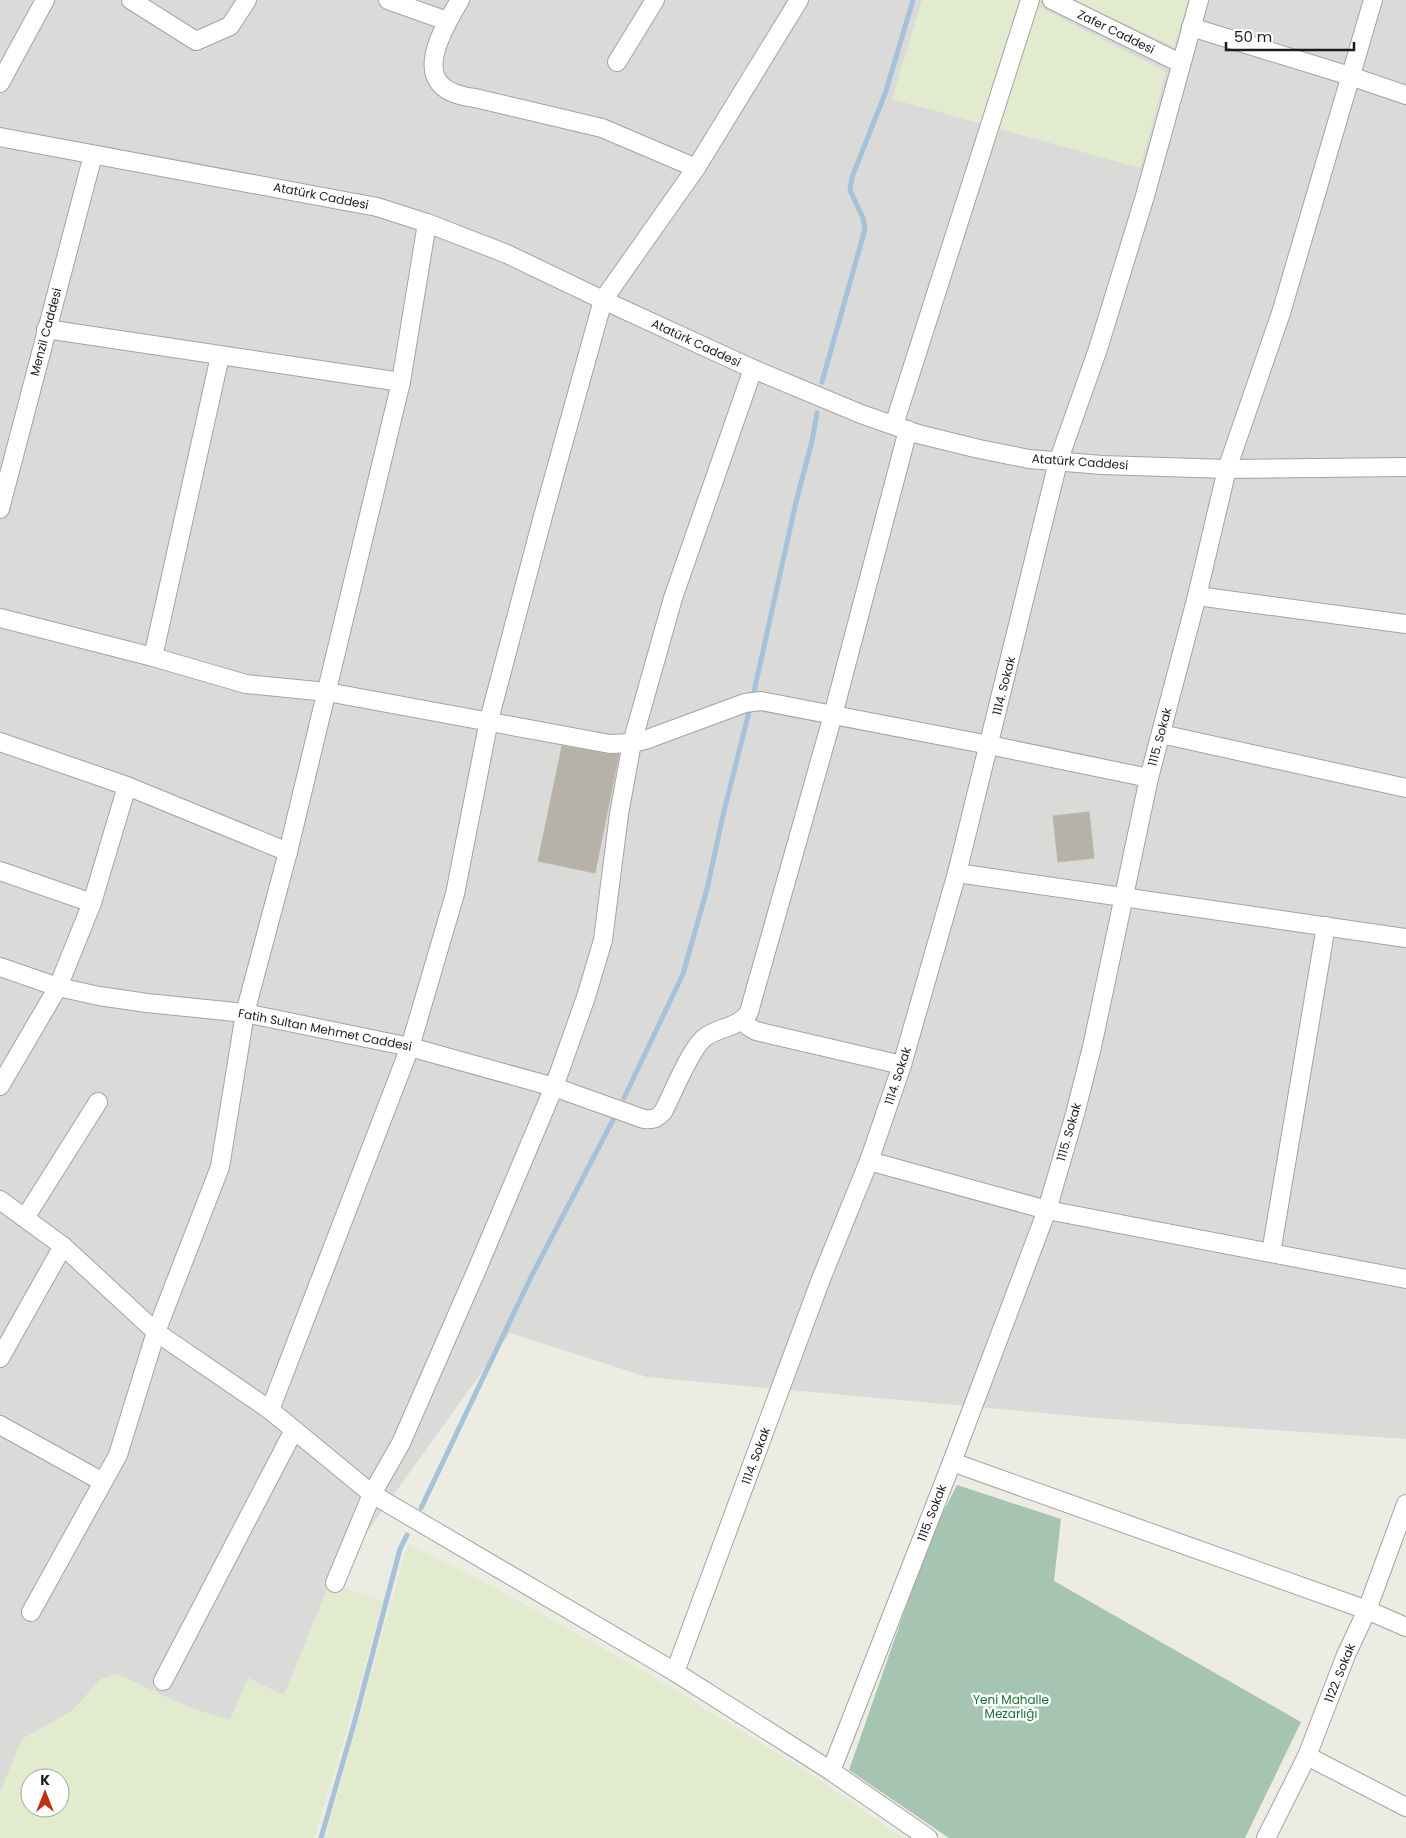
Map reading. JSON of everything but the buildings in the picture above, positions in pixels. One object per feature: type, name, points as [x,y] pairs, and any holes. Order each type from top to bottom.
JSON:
[{"type":"street","points":[[0,83],[45,0]]},
{"type":"street","points":[[131,0],[159,7],[196,41],[230,26],[247,0]]},
{"type":"street","points":[[388,0],[447,21]]},
{"type":"street","points":[[460,0],[447,21],[433,60],[435,75],[443,88],[457,96],[475,98],[594,126],[696,168]]},
{"type":"street","points":[[617,62],[655,0]]},
{"type":"street","points":[[270,1410],[410,1047],[455,894],[488,720],[542,516],[603,300],[696,168],[799,0]]},
{"type":"street","points":[[902,1065],[756,1031],[749,1027],[744,1020],[748,1012],[833,715],[901,428],[1030,0]]},
{"type":"street","name":"Zafer Caddesi","points":[[1052,0],[1180,63]]},
{"type":"street","name":"1114. Sokak","points":[[675,1672],[821,1279],[869,1161],[902,1065],[957,873],[1058,462],[1098,349],[1145,196],[1180,63],[1199,0]]},
{"type":"street","name":"1115. Sokak","points":[[831,1771],[952,1462],[1046,1210],[1075,1114],[1092,1047],[1149,778],[1197,596],[1228,468],[1282,312],[1372,0]]},
{"type":"street","points":[[1191,27],[1406,95]]},
{"type":"street","name":"Atatürk Caddesi","points":[[0,137],[377,207],[427,222],[507,254],[752,369],[861,414],[901,428],[979,449],[1029,459],[1102,466],[1228,468],[1406,467]]},
{"type":"street","name":"Menzil Caddesi","points":[[0,509],[93,155]]},
{"type":"street","points":[[31,1612],[118,1454],[156,1332],[220,1167],[245,1013],[288,852],[401,382],[427,222]]},
{"type":"street","points":[[46,329],[401,382]]},
{"type":"street","points":[[153,657],[220,356]]},
{"type":"street","points":[[335,1584],[372,1494],[400,1443],[554,1087],[603,940],[619,814],[632,743],[673,598],[752,369]]},
{"type":"street","points":[[1197,596],[1406,624]]},
{"type":"street","points":[[0,618],[153,657],[246,684],[327,692],[488,720],[610,744],[632,743],[745,703],[756,701],[989,745],[1149,778]]},
{"type":"street","points":[[1161,734],[1406,788]]},
{"type":"street","points":[[0,742],[127,786],[288,852]]},
{"type":"street","points":[[0,1086],[58,987],[92,903],[127,786]]},
{"type":"street","points":[[0,871],[92,903]]},
{"type":"street","points":[[957,873],[1406,938]]},
{"type":"street","points":[[1271,1253],[1326,926]]},
{"type":"street","name":"Fatih Sultan Mehmet Caddesi","points":[[0,967],[58,987],[147,1004],[245,1013],[410,1047],[554,1087],[644,1119],[653,1120],[663,1112],[692,1054],[702,1040],[713,1032],[744,1020]]},
{"type":"street","points":[[25,1218],[98,1102]]},
{"type":"street","points":[[869,1161],[1046,1210],[1406,1279]]},
{"type":"street","points":[[0,1200],[63,1246],[156,1332],[270,1410],[372,1494],[675,1672],[831,1771],[928,1838]]},
{"type":"street","points":[[0,1358],[63,1246]]},
{"type":"street","points":[[0,1425],[103,1482]]},
{"type":"street","points":[[163,1681],[294,1430]]},
{"type":"street","points":[[952,1462],[1367,1610],[1406,1627]]},
{"type":"street","name":"1122. Sokak","points":[[1266,1838],[1307,1756],[1346,1655],[1367,1610],[1406,1504]]},
{"type":"street","points":[[1307,1756],[1406,1807]]},
{"type":"shaded area","points":[[0,0],[1406,0],[1406,1439],[1097,1418],[647,1377],[510,1333],[330,1583],[284,1695],[230,1721],[101,1679],[72,1711],[22,1739],[0,1793]]},
{"type":"green space","points":[[922,0],[1026,0],[1166,72],[1140,168],[892,99]]},
{"type":"green space","points":[[1075,0],[1188,0],[1174,47]]},
{"type":"green space","name":"Yeni Mahalle Mezarlığı","points":[[957,1485],[1061,1519],[1054,1581],[1301,1722],[1245,1838],[949,1838],[849,1770],[930,1538]]},
{"type":"green space","points":[[408,1544],[495,1588],[654,1677],[817,1778],[902,1838],[325,1838]]},
{"type":"green space","points":[[330,1583],[383,1601],[314,1838],[0,1838],[0,1793],[22,1739],[72,1711],[101,1679],[117,1674],[191,1708],[230,1720],[248,1678],[284,1695]]},
{"type":"waterway","points":[[822,382],[865,229],[863,218],[850,190],[852,177],[885,94],[913,0]]},
{"type":"waterway","points":[[753,696],[817,413]]},
{"type":"waterway","points":[[624,1098],[683,974],[707,889],[750,708]]},
{"type":"waterway","points":[[421,1508],[532,1275],[613,1120]]},
{"type":"waterway","points":[[321,1838],[354,1724],[400,1549],[407,1535]]}]
